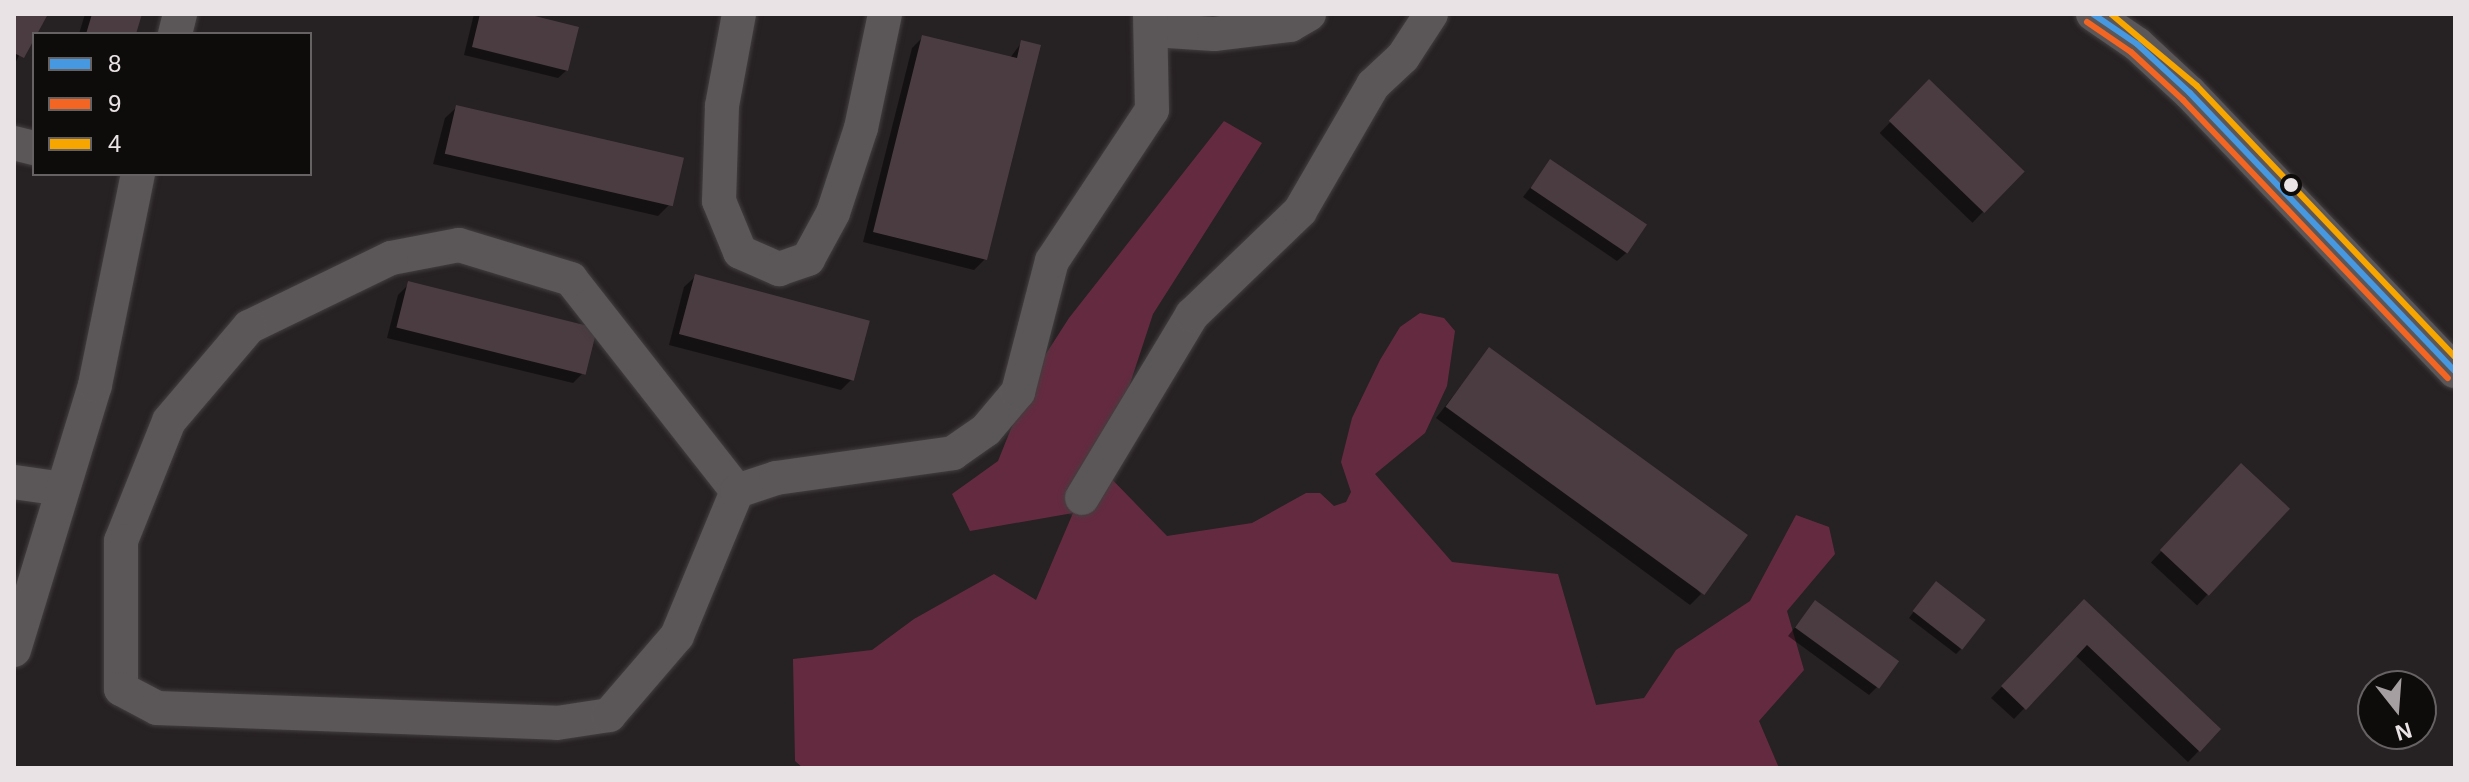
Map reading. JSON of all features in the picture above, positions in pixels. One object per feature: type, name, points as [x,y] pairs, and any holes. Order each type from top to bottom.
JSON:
[{"type":"street","points":[[739,14],[722,106],[719,201],[740,252],[779,269],[808,259],[833,213],[861,128],[885,14]]},
{"type":"street","points":[[737,491],[571,279],[459,245],[391,258],[249,327],[169,421],[121,541],[121,689],[157,708],[557,723],[609,715],[677,636],[737,491],[776,478],[953,453],[986,430],[1018,392],[1052,261],[1152,110],[1151,22],[1214,34],[1290,25],[1309,14]]},
{"type":"street","points":[[1082,498],[1192,315],[1300,211],[1335,159],[1373,85],[1403,57],[1431,14]]},
{"type":"street","points":[[2093,14],[2137,44],[2190,93],[2455,371]]},
{"type":"street","points":[[14,650],[95,385],[135,176]]},
{"type":"street","points":[[14,482],[63,489]]},
{"type":"shaded area","points":[[1224,121],[1262,143],[1153,314],[1102,469],[1167,536],[1252,523],[1306,493],[1320,493],[1334,506],[1346,502],[1351,492],[1341,462],[1352,418],[1380,360],[1400,327],[1420,313],[1444,318],[1455,331],[1447,386],[1425,433],[1375,474],[1452,562],[1558,574],[1596,705],[1644,698],[1676,650],[1750,601],[1796,515],[1829,527],[1835,554],[1787,611],[1804,670],[1759,721],[1779,768],[803,768],[795,761],[793,659],[872,650],[914,619],[994,574],[1036,600],[1073,513],[970,531],[952,494],[998,461],[1033,374],[1069,318]]},
{"type":"building","points":[[14,14],[48,14],[38,32],[32,32],[32,43],[24,58],[14,53]]},
{"type":"building","points":[[92,14],[142,14],[137,32],[87,32]]},
{"type":"building","points":[[480,14],[527,14],[579,27],[568,71],[472,47]]},
{"type":"building","points":[[922,35],[1017,58],[1021,40],[1041,45],[987,260],[873,232]]},
{"type":"building","points":[[1929,79],[2025,171],[1984,213],[1889,121]]},
{"type":"building","points":[[456,105],[684,158],[673,206],[445,154]]},
{"type":"building","points":[[1550,159],[1647,224],[1627,253],[1530,188]]},
{"type":"building","points":[[695,274],[870,321],[854,381],[679,334]]},
{"type":"building","points":[[408,281],[597,328],[586,375],[396,328]]},
{"type":"building","points":[[1489,347],[1748,535],[1704,595],[1446,407]]},
{"type":"building","points":[[2241,463],[2290,509],[2209,596],[2160,550]]},
{"type":"building","points":[[1936,581],[1986,620],[1962,650],[1913,611]]},
{"type":"building","points":[[2084,599],[2221,729],[2200,752],[2087,645],[2026,710],[2001,686]]},
{"type":"building","points":[[1815,600],[1899,661],[1879,689],[1795,628]]},
{"type":"transit line","name":"8","points":[[2093,14],[2137,44],[2190,93],[2455,371]]},
{"type":"transit line","name":"4","points":[[2111,14],[2197,86],[2455,357]]},
{"type":"transit line","name":"9","points":[[2087,22],[2131,52],[2183,100],[2448,378]]}]
